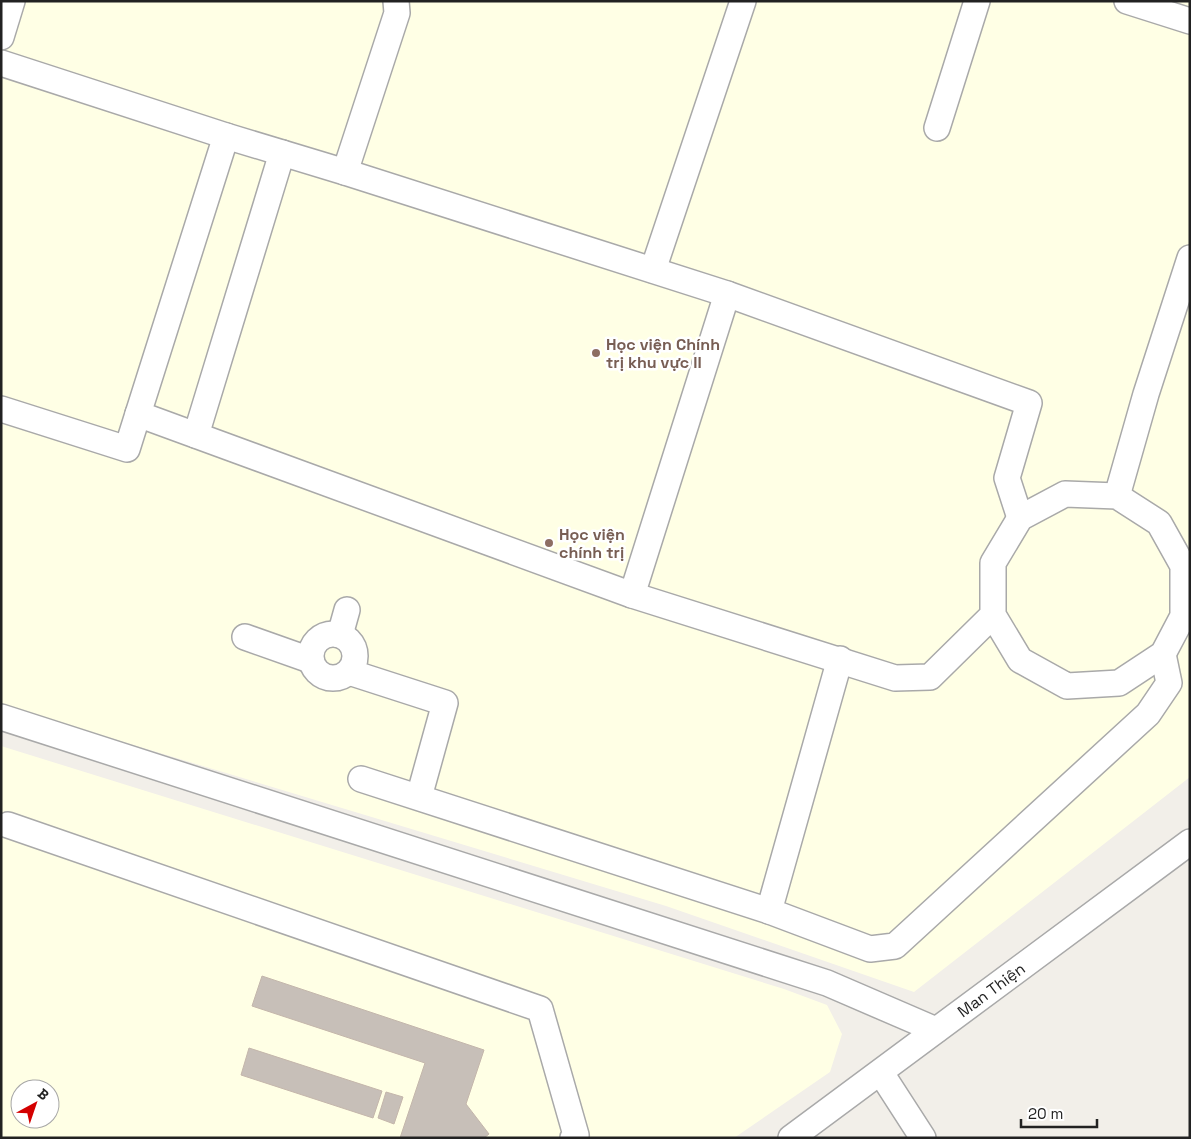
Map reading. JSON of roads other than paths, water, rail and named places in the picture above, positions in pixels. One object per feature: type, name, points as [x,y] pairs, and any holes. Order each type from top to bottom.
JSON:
[{"type":"street","points":[[1,37],[12,1]]},
{"type":"street","points":[[345,172],[397,13],[396,1]]},
{"type":"street","points":[[653,270],[743,1]]},
{"type":"street","points":[[937,128],[977,1]]},
{"type":"street","points":[[1127,1],[1190,20]]},
{"type":"street","points":[[1,63],[727,294],[1030,403],[1007,478],[1020,518]]},
{"type":"street","points":[[1,409],[127,449],[226,136]]},
{"type":"street","points":[[196,435],[282,153]]},
{"type":"street","points":[[1117,496],[1146,394],[1190,258]]},
{"type":"street","points":[[632,595],[727,294]]},
{"type":"street","points":[[138,414],[632,595],[896,678],[930,677],[993,615]]},
{"type":"street","points":[[1065,494],[1117,496],[1159,523],[1183,566],[1186,617],[1163,654],[1119,683],[1066,686],[1020,660],[993,615],[993,563],[1020,518],[1065,494]]},
{"type":"street","points":[[340,635],[347,610]]},
{"type":"street","points":[[246,637],[310,660],[318,672],[325,677],[334,679],[349,672],[354,664],[355,655],[353,646],[348,639],[332,634],[323,636],[316,641],[312,648],[310,660]]},
{"type":"street","points":[[361,779],[769,911],[870,949],[895,946],[1148,714],[1169,683],[1163,654]]},
{"type":"street","points":[[769,911],[840,659]]},
{"type":"street","points":[[349,672],[445,703],[419,797]]},
{"type":"street","points":[[1,717],[828,983],[936,1030]]},
{"type":"street","points":[[8,825],[540,1009],[576,1135],[572,1138]]},
{"type":"street","name":"Man Thiện","points":[[791,1138],[1190,842]]},
{"type":"street","points":[[881,1073],[923,1138]]},
{"type":"place","name":"Học viện Chính trị khu vực II","points":[[596,353]]},
{"type":"place","name":"Học viện chính trị","points":[[549,543]]}]
